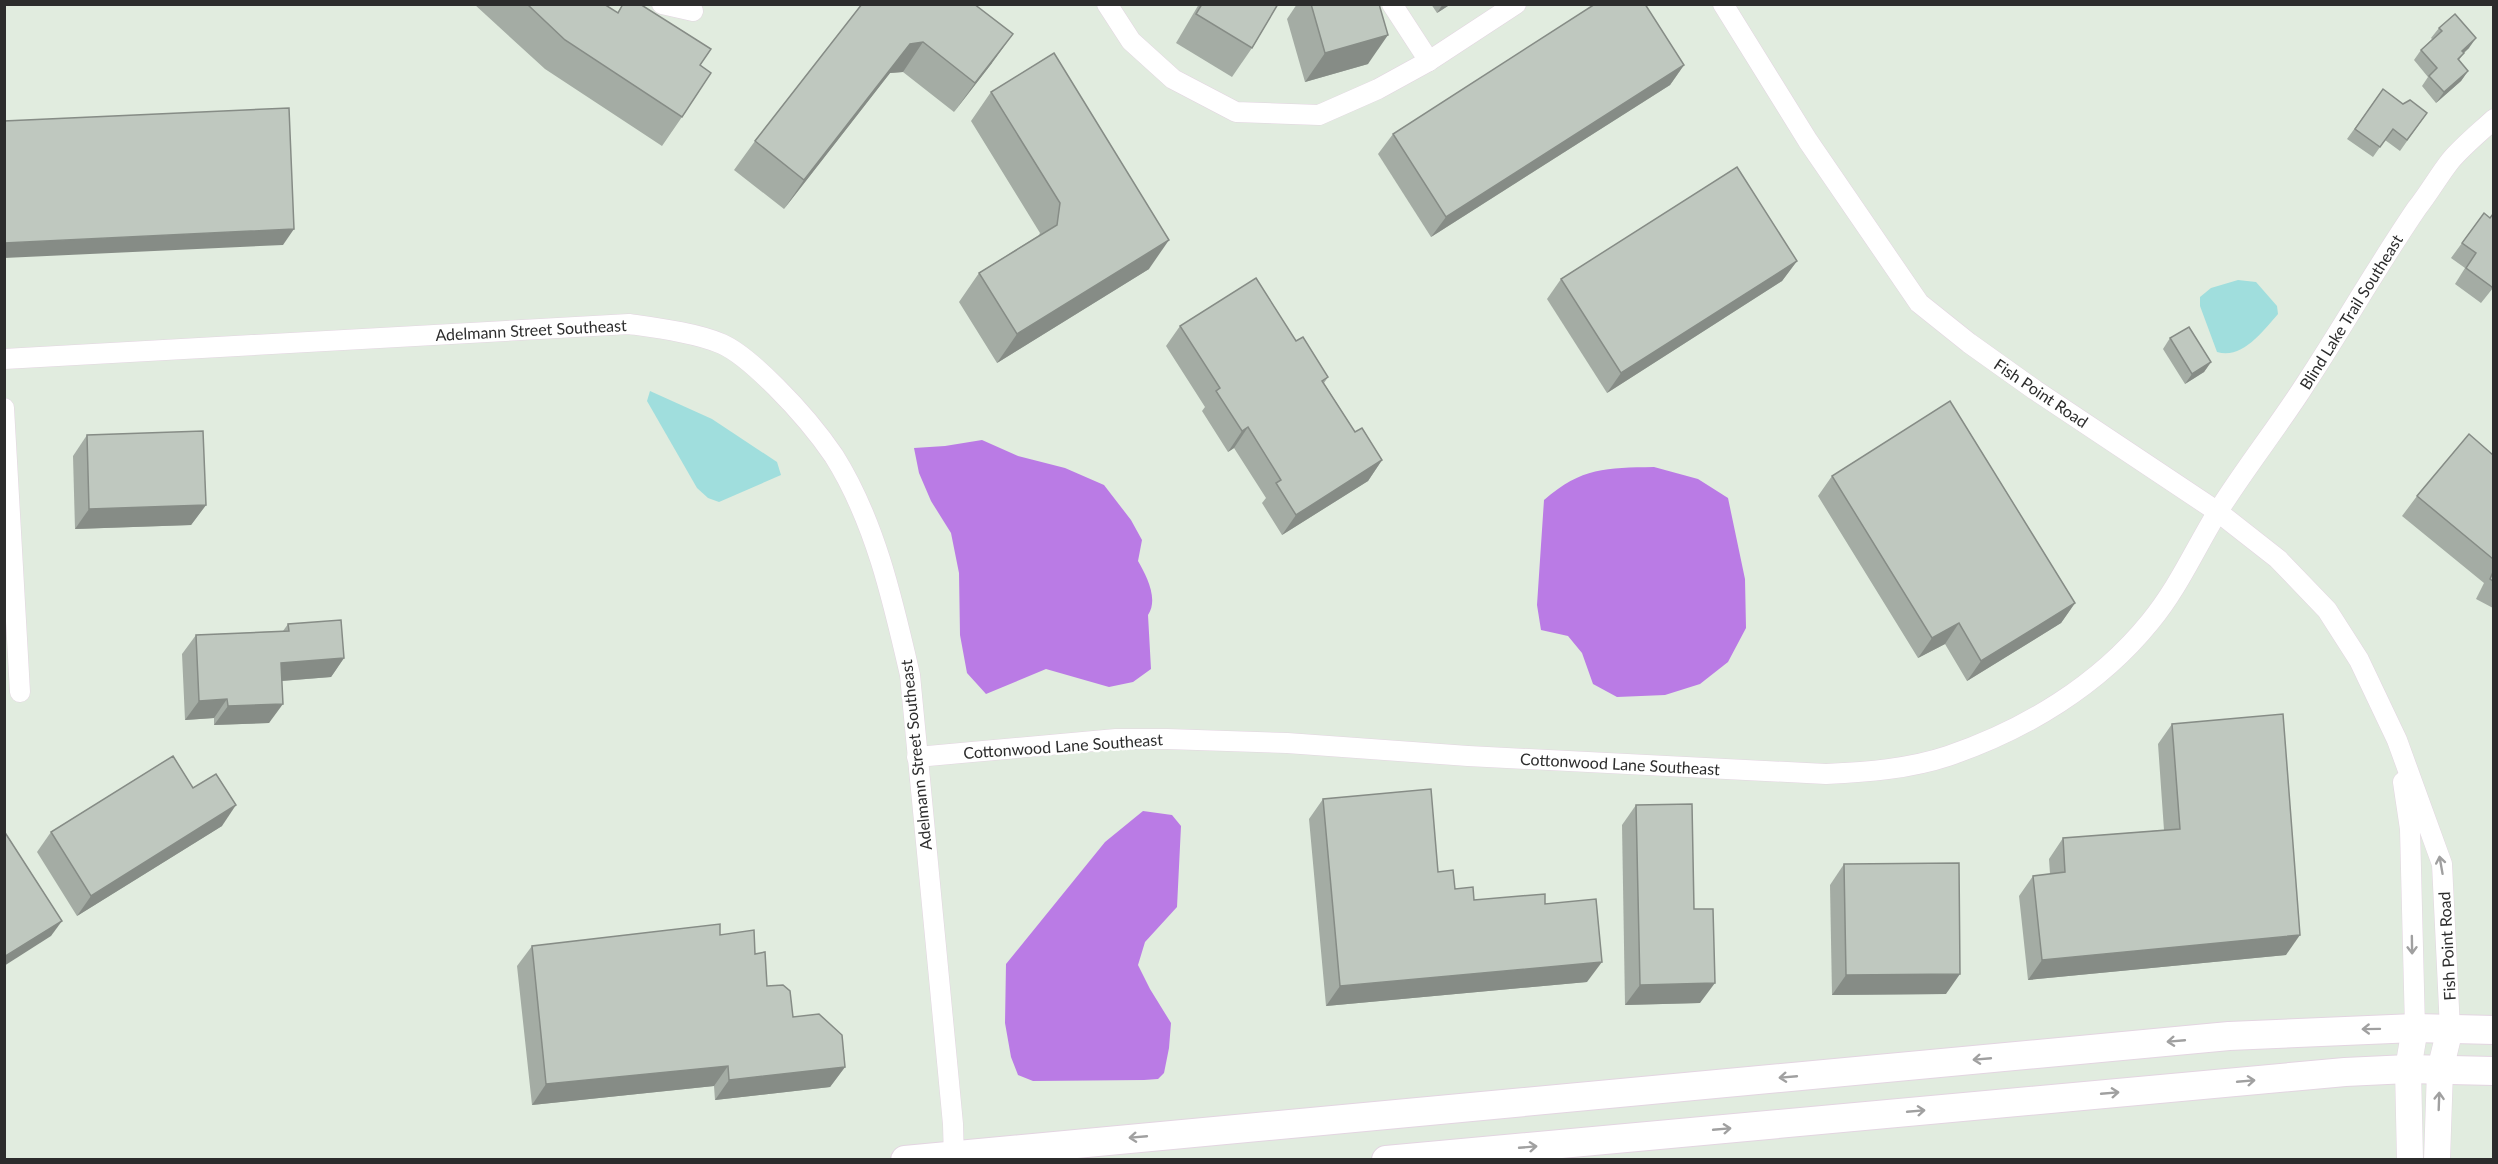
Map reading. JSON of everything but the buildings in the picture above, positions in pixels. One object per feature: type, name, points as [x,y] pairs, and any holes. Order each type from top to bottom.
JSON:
[{"type":"main road","points":[[905,1160],[2229,1036],[2322,1030],[2415,1028],[2493,1030]]},
{"type":"main road","points":[[1386,1160],[2345,1072],[2408,1069],[2493,1071]]},
{"type":"street","points":[[662,4],[693,11]]},
{"type":"street","points":[[1107,4],[1131,41],[1173,79],[1236,112],[1319,115],[1378,89],[1430,61],[1516,4]]},
{"type":"street","points":[[1392,4],[1430,61]]},
{"type":"street","name":"Fish Point Road","points":[[1723,4],[1808,141],[1919,303],[1969,343],[2025,383],[2218,512],[2278,559],[2327,610],[2359,660],[2397,740],[2442,864],[2450,1029],[2440,1070],[2438,1160]]},
{"type":"street","name":"Blind Lake Trail Southeast","points":[[2218,512],[2306,383],[2389,249],[2451,160],[2493,119]]},
{"type":"street","name":"Adelmann Street Southeast","points":[[4,359],[629,324],[670,330],[723,344],[761,373],[803,414],[835,457],[859,503],[895,611],[910,675],[952,1113],[954,1157]]},
{"type":"street","points":[[4,408],[20,692]]},
{"type":"street","name":"Cottonwood Lane Southeast","points":[[917,757],[1116,739],[1167,739],[1287,743],[1468,756],[1826,774],[1869,771],[1914,764],[1947,756],[2036,718],[2081,687],[2120,655],[2151,622],[2177,585],[2218,512]]},
{"type":"street","name":"Fish Point Road","points":[[2397,740],[2410,829],[2415,1028],[2408,1069],[2410,1160]]},
{"type":"shaded area","points":[[2238,280],[2256,282],[2277,306],[2278,314],[2259,336],[2243,348],[2235,352],[2217,352],[2200,306],[2200,297],[2211,288]]},
{"type":"shaded area","points":[[650,391],[712,419],[777,462],[781,475],[719,502],[708,498],[697,488],[647,401]]},
{"type":"shaded area","points":[[982,440],[1018,456],[1065,468],[1104,485],[1131,520],[1142,540],[1138,561],[1152,595],[1148,615],[1151,669],[1133,682],[1109,687],[1046,669],[986,694],[967,673],[960,635],[959,573],[951,533],[931,501],[919,473],[914,448]]},
{"type":"shaded area","points":[[1654,467],[1698,479],[1728,498],[1745,579],[1746,628],[1728,662],[1700,684],[1665,695],[1617,697],[1593,684],[1582,653],[1568,636],[1541,630],[1537,605],[1544,500],[1570,481],[1583,475],[1608,469]]},
{"type":"shaded area","points":[[1143,811],[1172,815],[1181,826],[1177,907],[1145,942],[1138,965],[1171,1023],[1164,1073],[1158,1079],[1144,1080],[1033,1081],[1018,1075],[1011,1057],[1005,1023],[1006,964],[1105,842]]}]
